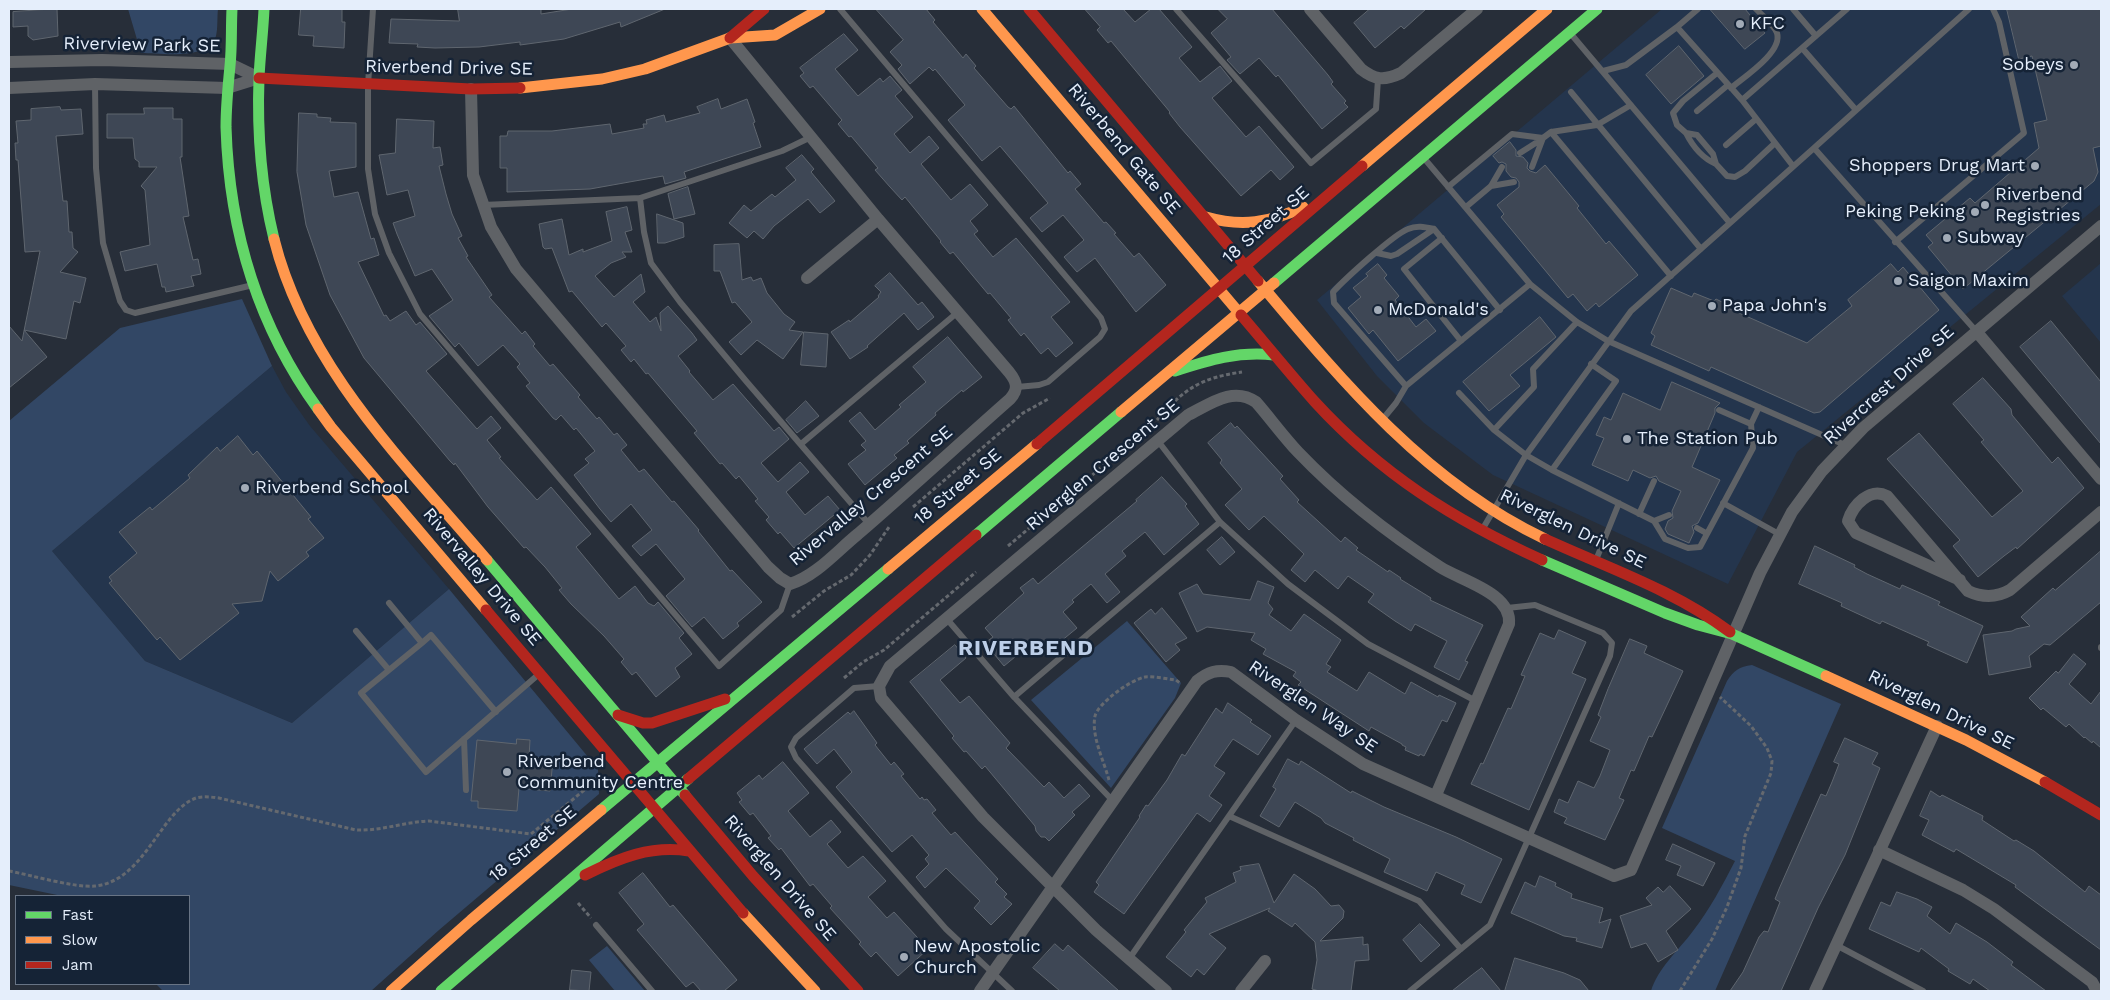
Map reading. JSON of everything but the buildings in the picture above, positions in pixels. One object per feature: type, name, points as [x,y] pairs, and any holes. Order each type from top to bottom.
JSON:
[{"type":"street","points":[[228,76],[232,9]]},
{"type":"street","points":[[259,78],[264,9]]},
{"type":"street","name":"Riverbend Drive SE","points":[[730,38],[764,9]]},
{"type":"street","name":"Riverbend Drive SE","points":[[259,78],[472,89],[532,88],[602,79],[676,59],[730,38],[775,35],[820,9]]},
{"type":"street","name":"Riverbend Gate SE","points":[[982,9],[1239,313]]},
{"type":"street","name":"Riverbend Gate SE","points":[[1029,9],[1246,265]]},
{"type":"street","points":[[1313,10],[1361,69],[1378,80],[1391,78],[1401,73],[1477,9]]},
{"type":"street","name":"18 Street SE","points":[[391,991],[471,920],[658,761],[1219,289],[1547,9]]},
{"type":"street","points":[[441,991],[679,786],[1597,9]]},
{"type":"street","points":[[730,38],[878,219],[1016,380],[1017,387]]},
{"type":"street","name":"Riverview Park SE","points":[[9,62],[128,61],[228,76],[259,78]]},
{"type":"street","name":"Riverview Park SE","points":[[9,88],[228,76],[259,78]]},
{"type":"street","name":"Rivervalley Drive SE","points":[[228,76],[227,149],[235,217],[253,285],[270,327],[292,370],[331,427],[654,808]]},
{"type":"street","name":"Rivervalley Drive SE","points":[[259,78],[261,158],[269,218],[290,289],[312,338],[357,406],[679,786]]},
{"type":"street","name":"Rivervalley Crescent SE","points":[[472,89],[473,175],[491,227],[511,260],[540,299],[768,568],[790,584],[802,580],[814,571],[869,524],[1010,399],[1016,392],[1017,387]]},
{"type":"street","points":[[1206,217],[1223,223],[1250,226],[1285,216],[1328,194]]},
{"type":"street","points":[[807,278],[878,219]]},
{"type":"street","name":"Rivercrest Drive SE","points":[[1732,634],[1779,534],[1792,512],[1822,471],[1845,445],[1976,331],[2101,227]]},
{"type":"street","name":"Riverglen Drive SE","points":[[1246,265],[1319,353],[1381,421],[1447,478],[1493,511],[1559,546],[1683,601],[1714,619],[1732,634]]},
{"type":"street","name":"Riverglen Drive SE","points":[[1239,313],[1321,408],[1372,457],[1430,500],[1482,531],[1670,616],[1710,630],[1732,634],[1937,726],[2051,783],[2101,815]]},
{"type":"street","points":[[1976,331],[2101,479]]},
{"type":"street","points":[[1168,373],[1233,353],[1256,352],[1274,355]]},
{"type":"street","name":"Riverglen Crescent SE","points":[[880,686],[890,666],[1188,415],[1227,396],[1248,396],[1256,402],[1297,450],[1362,511],[1442,568],[1495,597],[1507,608]]},
{"type":"street","points":[[1960,580],[1856,533],[1848,521],[1850,515],[1868,495],[1880,492],[1887,496],[1960,580],[1968,591],[1976,595],[2000,596],[2010,590],[2101,512]]},
{"type":"street","points":[[1436,795],[1509,624],[1510,615],[1507,608]]},
{"type":"street","name":"Riverglen Way SE","points":[[980,991],[1192,689],[1198,681],[1213,671],[1231,672],[1296,720],[1363,764],[1614,876],[1631,870],[1732,634]]},
{"type":"street","points":[[880,686],[881,698],[983,817],[1129,960],[1166,991]]},
{"type":"street","points":[[618,714],[643,723],[652,723],[702,708],[739,694]]},
{"type":"street","points":[[1815,991],[1937,726]]},
{"type":"street","name":"Riverglen Drive SE","points":[[679,786],[753,876],[858,991]]},
{"type":"street","points":[[654,808],[754,926],[815,991]]},
{"type":"street","points":[[558,889],[606,865],[639,852],[674,847],[689,850]]},
{"type":"street","points":[[1879,850],[1963,890],[1994,909],[2092,982],[2097,991]]},
{"type":"street","points":[[1240,991],[1265,961]]},
{"type":"lane","points":[[373,9],[368,85],[368,169],[375,214],[389,253],[420,314],[719,666],[781,610],[790,584]]},
{"type":"lane","points":[[840,9],[1101,318],[1105,330],[1100,337],[1048,382],[1039,385],[1017,387]]},
{"type":"lane","points":[[1176,9],[1311,163],[1376,109],[1378,80]]},
{"type":"lane","points":[[1603,71],[1626,65],[1698,9]]},
{"type":"lane","points":[[1697,111],[1771,54],[1778,43],[1776,32],[1756,9]]},
{"type":"lane","points":[[1794,9],[1816,36]]},
{"type":"lane","points":[[1742,100],[1847,9]]},
{"type":"lane","points":[[1482,531],[1526,455],[1631,311],[1970,9]]},
{"type":"lane","points":[[1895,242],[2024,133],[1999,22],[1992,9]]},
{"type":"lane","points":[[1677,27],[1742,100],[1793,166]]},
{"type":"lane","points":[[1569,32],[1730,223]]},
{"type":"lane","points":[[1802,48],[1856,110]]},
{"type":"lane","points":[[1718,72],[1683,101],[1674,113],[1677,126],[1686,133],[1697,135],[1713,154],[1716,164],[1727,176],[1735,177],[1775,143]]},
{"type":"lane","points":[[96,84],[96,168],[104,243],[120,301],[126,310],[135,313],[253,285]]},
{"type":"lane","points":[[1570,92],[1701,249]]},
{"type":"lane","points":[[1520,153],[1551,132],[1597,124],[1631,105]]},
{"type":"lane","points":[[1726,145],[1756,119]]},
{"type":"lane","points":[[1551,132],[1671,276]]},
{"type":"lane","points":[[1448,187],[1512,134],[1543,138]]},
{"type":"lane","points":[[483,205],[640,198],[782,151],[811,137]]},
{"type":"lane","points":[[1532,167],[1543,138]]},
{"type":"lane","points":[[1814,148],[1895,242],[1976,331]]},
{"type":"lane","points":[[1422,157],[1530,284],[1578,322],[1608,341],[1845,445]]},
{"type":"lane","points":[[1466,207],[1491,186],[1502,167]]},
{"type":"lane","points":[[1491,186],[1514,182]]},
{"type":"lane","points":[[640,198],[650,263],[680,302],[869,524]]},
{"type":"lane","points":[[1406,386],[1334,303],[1333,292],[1406,229],[1418,226],[1434,229],[1500,310]]},
{"type":"lane","points":[[1377,253],[1391,256],[1397,254],[1434,229]]},
{"type":"lane","points":[[1442,238],[1404,269],[1461,341]]},
{"type":"lane","points":[[1381,421],[1396,404],[1406,386],[1530,284]]},
{"type":"lane","points":[[801,444],[958,312]]},
{"type":"lane","points":[[1494,430],[1534,387],[1532,369],[1578,322]]},
{"type":"lane","points":[[1552,470],[1616,381],[1591,364]]},
{"type":"lane","points":[[1458,393],[1494,430],[1526,455],[1654,521],[1665,539],[1688,548],[1700,547],[1753,448],[1751,424],[1759,407]]},
{"type":"lane","points":[[1720,410],[1751,424]]},
{"type":"lane","points":[[1158,441],[1220,522],[1288,584],[1368,644],[1476,701]]},
{"type":"lane","points":[[1639,514],[1654,481]]},
{"type":"lane","points":[[1595,562],[1619,503]]},
{"type":"lane","points":[[1722,503],[1779,534]]},
{"type":"lane","points":[[1654,521],[1669,515]]},
{"type":"lane","points":[[1014,697],[1220,522]]},
{"type":"lane","points":[[1697,528],[1706,533]]},
{"type":"lane","points":[[389,603],[422,642]]},
{"type":"lane","points":[[1410,991],[1490,925],[1610,656],[1612,643],[1603,633],[1534,605],[1507,608]]},
{"type":"lane","points":[[946,618],[1014,697],[1114,802]]},
{"type":"lane","points":[[356,631],[389,670]]},
{"type":"lane","points":[[496,712],[431,635],[361,694],[426,772],[464,739],[496,712],[540,674]]},
{"type":"lane","points":[[880,686],[854,688],[796,738],[791,747],[796,758],[946,929],[1012,991]]},
{"type":"lane","points":[[1129,960],[1296,720]]},
{"type":"lane","points":[[464,739],[466,790]]},
{"type":"lane","points":[[1229,816],[1419,901],[1461,949]]},
{"type":"lane","points":[[596,925],[652,991]]},
{"type":"lane","points":[[1836,945],[1923,991]]},
{"type":"path","points":[[1003,550],[1097,469],[1158,420],[1178,397],[1190,388],[1226,374],[1242,372]]},
{"type":"path","points":[[911,509],[1023,413],[1050,398]]},
{"type":"path","points":[[792,617],[824,591],[851,575],[870,555],[889,527],[896,521]]},
{"type":"path","points":[[844,678],[862,662],[884,650],[980,569]]},
{"type":"path","points":[[1114,802],[1096,740],[1095,717],[1099,708],[1110,697],[1144,677],[1176,680],[1192,689]]},
{"type":"path","points":[[1680,991],[1712,939],[1726,907],[1742,868],[1745,836],[1771,773],[1772,762],[1767,748],[1751,726],[1718,695],[1708,692]]},
{"type":"path","points":[[9,871],[65,883],[94,886],[107,884],[128,871],[146,853],[178,811],[194,799],[203,796],[356,830],[373,831],[416,821],[429,821],[531,834],[600,777]]},
{"type":"path","points":[[578,903],[596,925]]},
{"type":"shaded area","points":[[128,9],[218,9],[216,36],[211,44],[194,52],[183,54],[141,53]]},
{"type":"shaded area","points":[[1662,9],[2101,9],[2101,204],[1797,452],[1728,584],[1493,475],[1424,423],[1377,376],[1317,300]]},
{"type":"shaded area","points":[[2101,263],[2101,343],[2062,296]]},
{"type":"shaded area","points":[[242,299],[272,366],[52,551],[145,661],[292,723],[449,589],[598,769],[599,794],[439,930],[371,991],[163,991],[157,985],[190,985],[190,895],[57,895],[9,885],[9,421],[120,328]]},
{"type":"shaded area","name":"Riverbend School","points":[[272,366],[286,392],[310,426],[449,589],[292,723],[145,661],[52,551]]},
{"type":"shaded area","points":[[1127,621],[1181,683],[1175,698],[1111,788],[1031,700]]},
{"type":"shaded area","points":[[1752,665],[1841,704],[1715,991],[1651,991],[1663,967],[1705,914],[1735,861],[1662,828],[1727,681],[1737,670]]},
{"type":"shaded area","points":[[607,946],[645,991],[615,991],[589,960]]},
{"type":"traffic: fast","points":[[232,9],[226,127],[228,165],[233,202],[241,239],[263,310],[297,377],[318,409]]},
{"type":"traffic: fast","points":[[264,9],[259,78],[259,139],[263,179],[274,239]]},
{"type":"traffic: fast","points":[[1274,283],[1597,9]]},
{"type":"traffic: fast","points":[[1175,371],[1236,355],[1274,355]]},
{"type":"traffic: fast","points":[[976,535],[1121,412]]},
{"type":"traffic: fast","points":[[487,560],[685,795]]},
{"type":"traffic: fast","points":[[1542,560],[1665,613],[1698,625],[1732,634],[1826,676]]},
{"type":"traffic: fast","points":[[601,810],[888,569]]},
{"type":"traffic: fast","points":[[441,991],[688,779]]},
{"type":"traffic: slow","points":[[520,88],[602,79],[645,69],[730,38],[775,35],[820,9]]},
{"type":"traffic: slow","points":[[982,9],[1241,315]]},
{"type":"traffic: slow","points":[[1362,166],[1547,9]]},
{"type":"traffic: slow","points":[[1206,217],[1231,222],[1255,222],[1279,217],[1303,207]]},
{"type":"traffic: slow","points":[[274,239],[289,286],[309,329],[334,371],[361,411],[423,487],[487,560]]},
{"type":"traffic: slow","points":[[1258,281],[1354,391],[1424,459],[1462,489],[1502,516],[1545,539]]},
{"type":"traffic: slow","points":[[1121,412],[1274,283]]},
{"type":"traffic: slow","points":[[318,409],[331,427],[486,610]]},
{"type":"traffic: slow","points":[[888,569],[1037,444]]},
{"type":"traffic: slow","points":[[1826,676],[1966,740],[2045,782]]},
{"type":"traffic: slow","points":[[391,991],[471,920],[601,810]]},
{"type":"traffic: slow","points":[[743,913],[815,991]]},
{"type":"traffic: jam","points":[[730,38],[764,9]]},
{"type":"traffic: jam","points":[[1029,9],[1258,281]]},
{"type":"traffic: jam","points":[[259,78],[471,89],[520,88]]},
{"type":"traffic: jam","points":[[1037,444],[1362,166]]},
{"type":"traffic: jam","points":[[1241,315],[1315,402],[1340,428],[1393,473],[1420,493],[1479,529],[1542,560]]},
{"type":"traffic: jam","points":[[688,779],[976,535]]},
{"type":"traffic: jam","points":[[1545,539],[1663,592],[1709,617],[1730,632]]},
{"type":"traffic: jam","points":[[486,610],[743,913]]},
{"type":"traffic: jam","points":[[618,715],[643,723],[652,723],[725,699]]},
{"type":"traffic: jam","points":[[2045,782],[2101,815]]},
{"type":"traffic: jam","points":[[685,795],[753,876],[858,991]]},
{"type":"traffic: jam","points":[[585,875],[623,858],[648,851],[689,851]]},
{"type":"place","name":"KFC","points":[[1740,24]]},
{"type":"place","name":"Sobeys","points":[[2074,65]]},
{"type":"place","name":"Shoppers Drug Mart","points":[[2035,166]]},
{"type":"place","name":"Riverbend Registries","points":[[1985,205]]},
{"type":"place","name":"Peking Peking","points":[[1975,212]]},
{"type":"place","name":"Subway","points":[[1947,238]]},
{"type":"place","name":"Saigon Maxim","points":[[1898,281]]},
{"type":"place","name":"Papa John's","points":[[1712,306]]},
{"type":"place","name":"McDonald's","points":[[1378,310]]},
{"type":"place","name":"The Station Pub","points":[[1627,439]]},
{"type":"place","name":"Riverbend School","points":[[245,488]]},
{"type":"place","name":"Riverbend Community Centre","points":[[507,772]]},
{"type":"place","name":"New Apostolic Church","points":[[904,957]]},
{"type":"district","name":"RIVERBEND","points":[[1026,649]]}]
